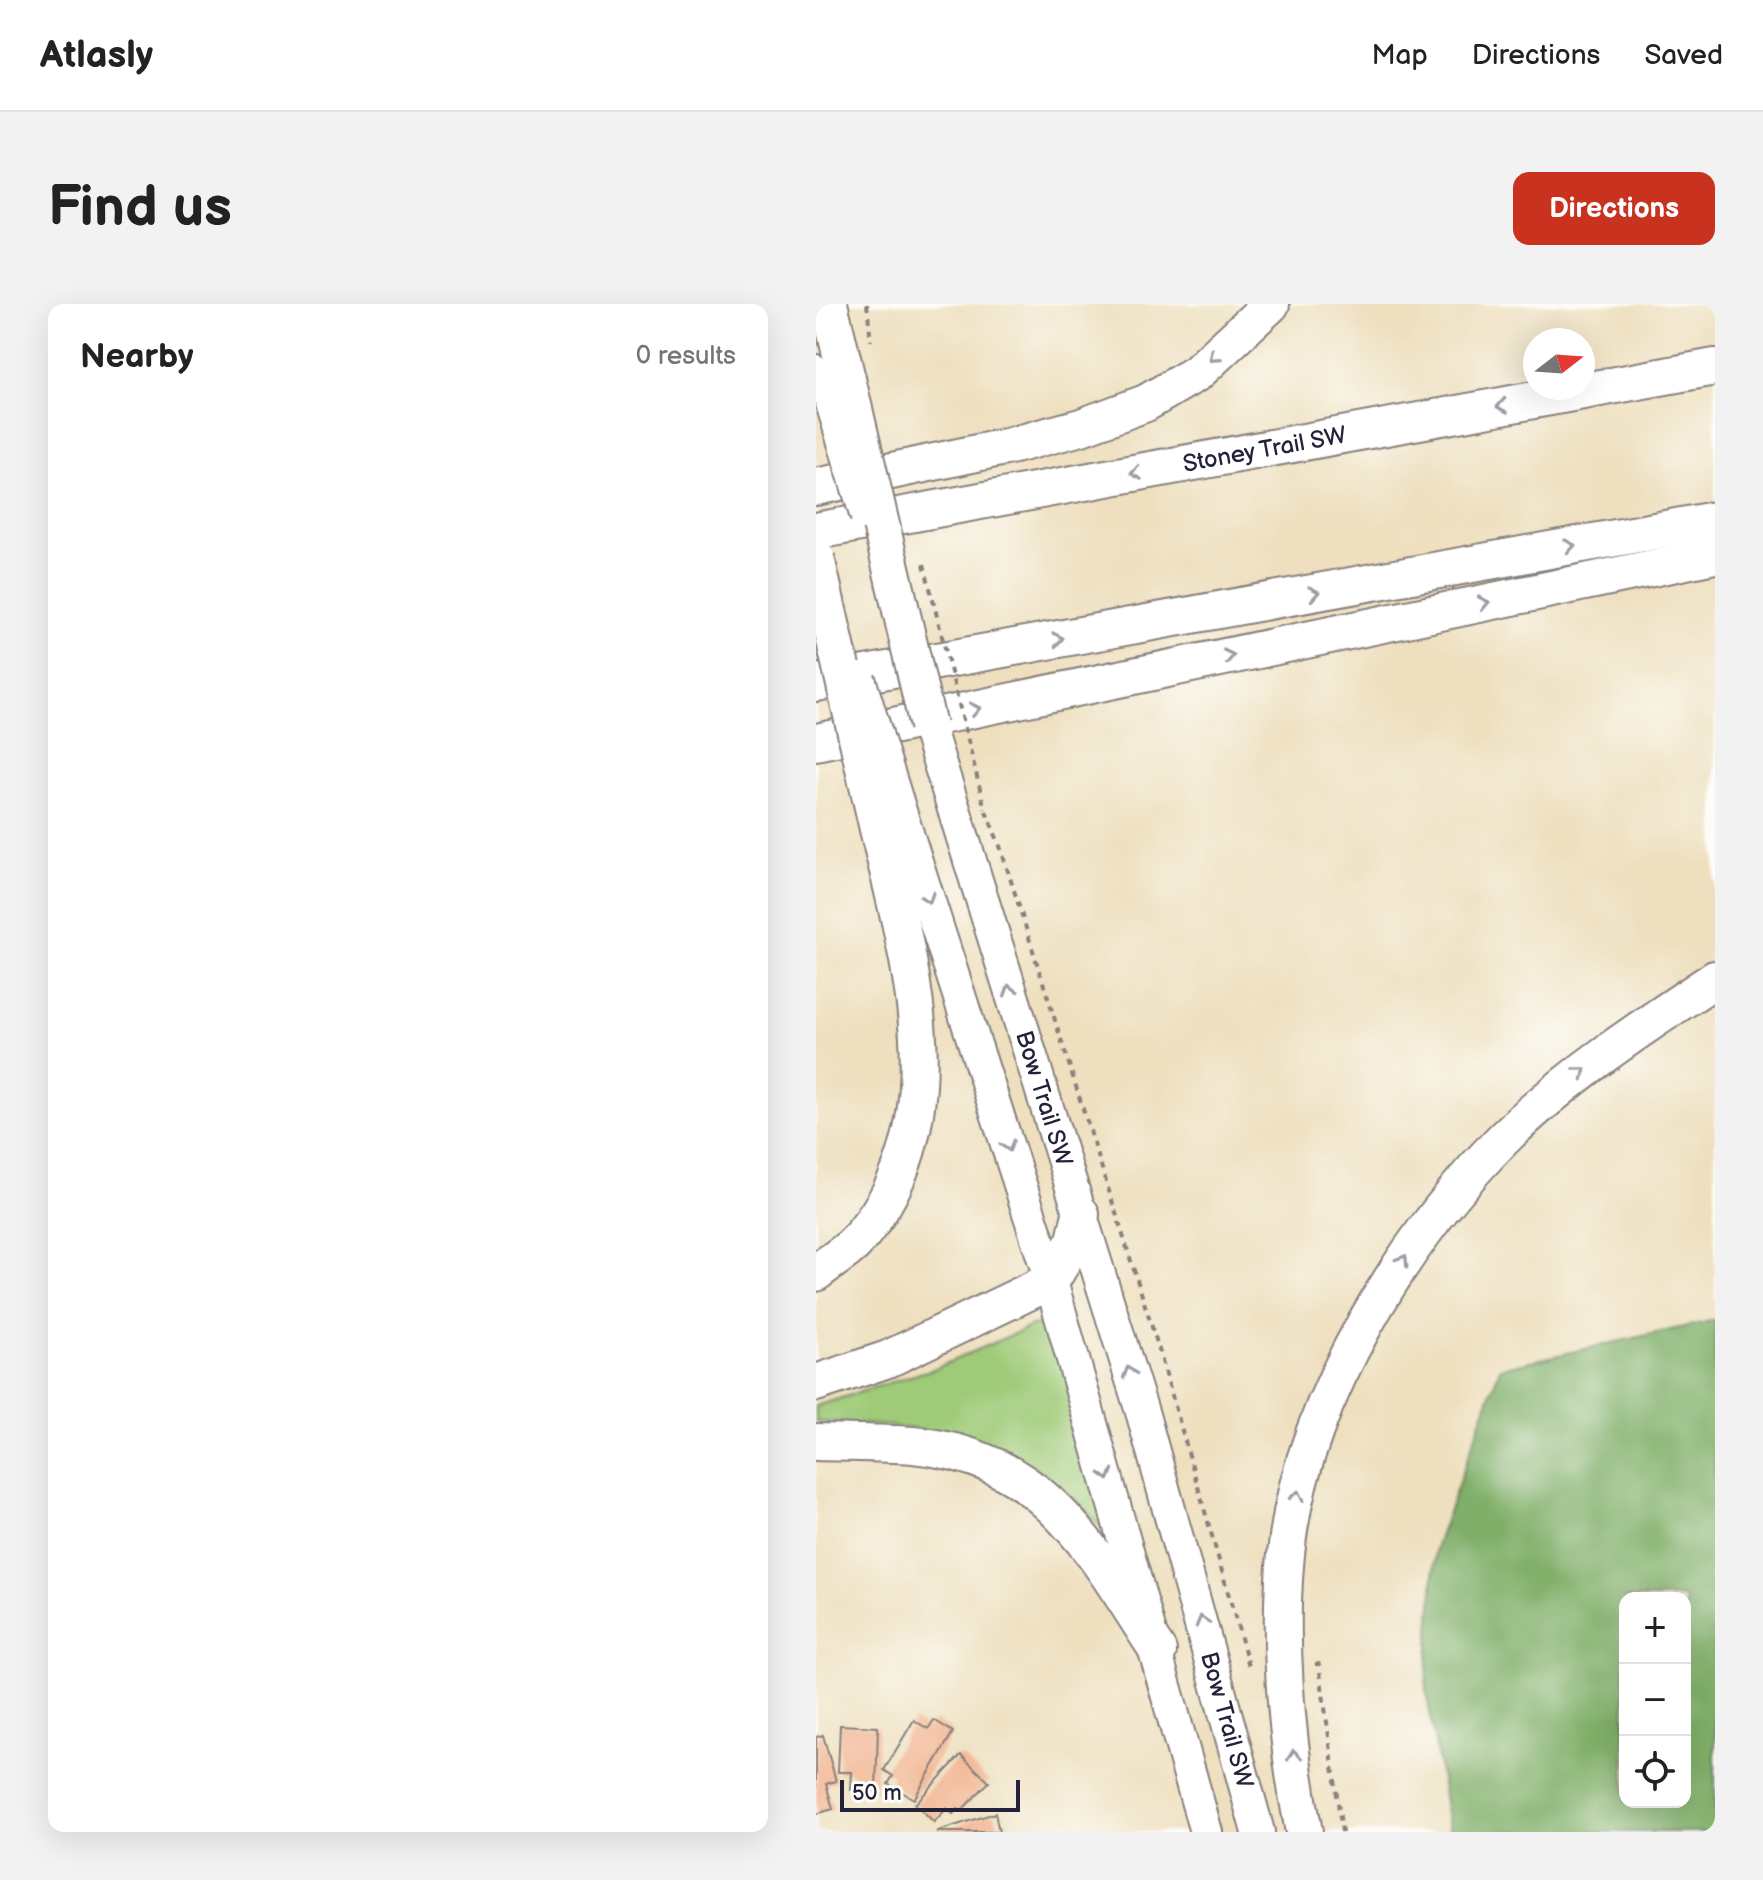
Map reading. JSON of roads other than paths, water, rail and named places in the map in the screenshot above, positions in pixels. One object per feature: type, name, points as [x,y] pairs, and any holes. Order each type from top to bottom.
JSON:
[{"type":"highway","points":[[829,304],[828,377],[928,726]]},
{"type":"highway","points":[[816,487],[1010,446],[1081,427],[1146,403],[1197,373],[1271,304]]},
{"type":"highway","name":"Stoney Trail SW","points":[[816,531],[1715,367]]},
{"type":"highway","points":[[816,683],[1715,520]]},
{"type":"highway","points":[[816,742],[1715,555]]},
{"type":"highway","points":[[816,558],[891,826],[920,1039],[917,1105],[894,1187],[854,1244],[816,1273]]},
{"type":"highway","points":[[1304,1832],[1285,1665],[1288,1537],[1301,1476],[1345,1366],[1381,1294],[1418,1237],[1505,1138],[1577,1074],[1715,979]]},
{"type":"highway","points":[[816,1383],[888,1359],[1051,1281],[1075,1240],[1081,1214]]},
{"type":"highway","points":[[816,1442],[915,1445],[957,1453],[1003,1470],[1032,1487],[1059,1509],[1085,1540],[1158,1651]]},
{"type":"main road","name":"Bow Trail SW","points":[[816,542],[891,826],[1051,1281],[1158,1651],[1206,1832]]},
{"type":"main road","name":"Bow Trail SW","points":[[928,726],[970,812],[1081,1214],[1143,1415],[1258,1832]]}]
